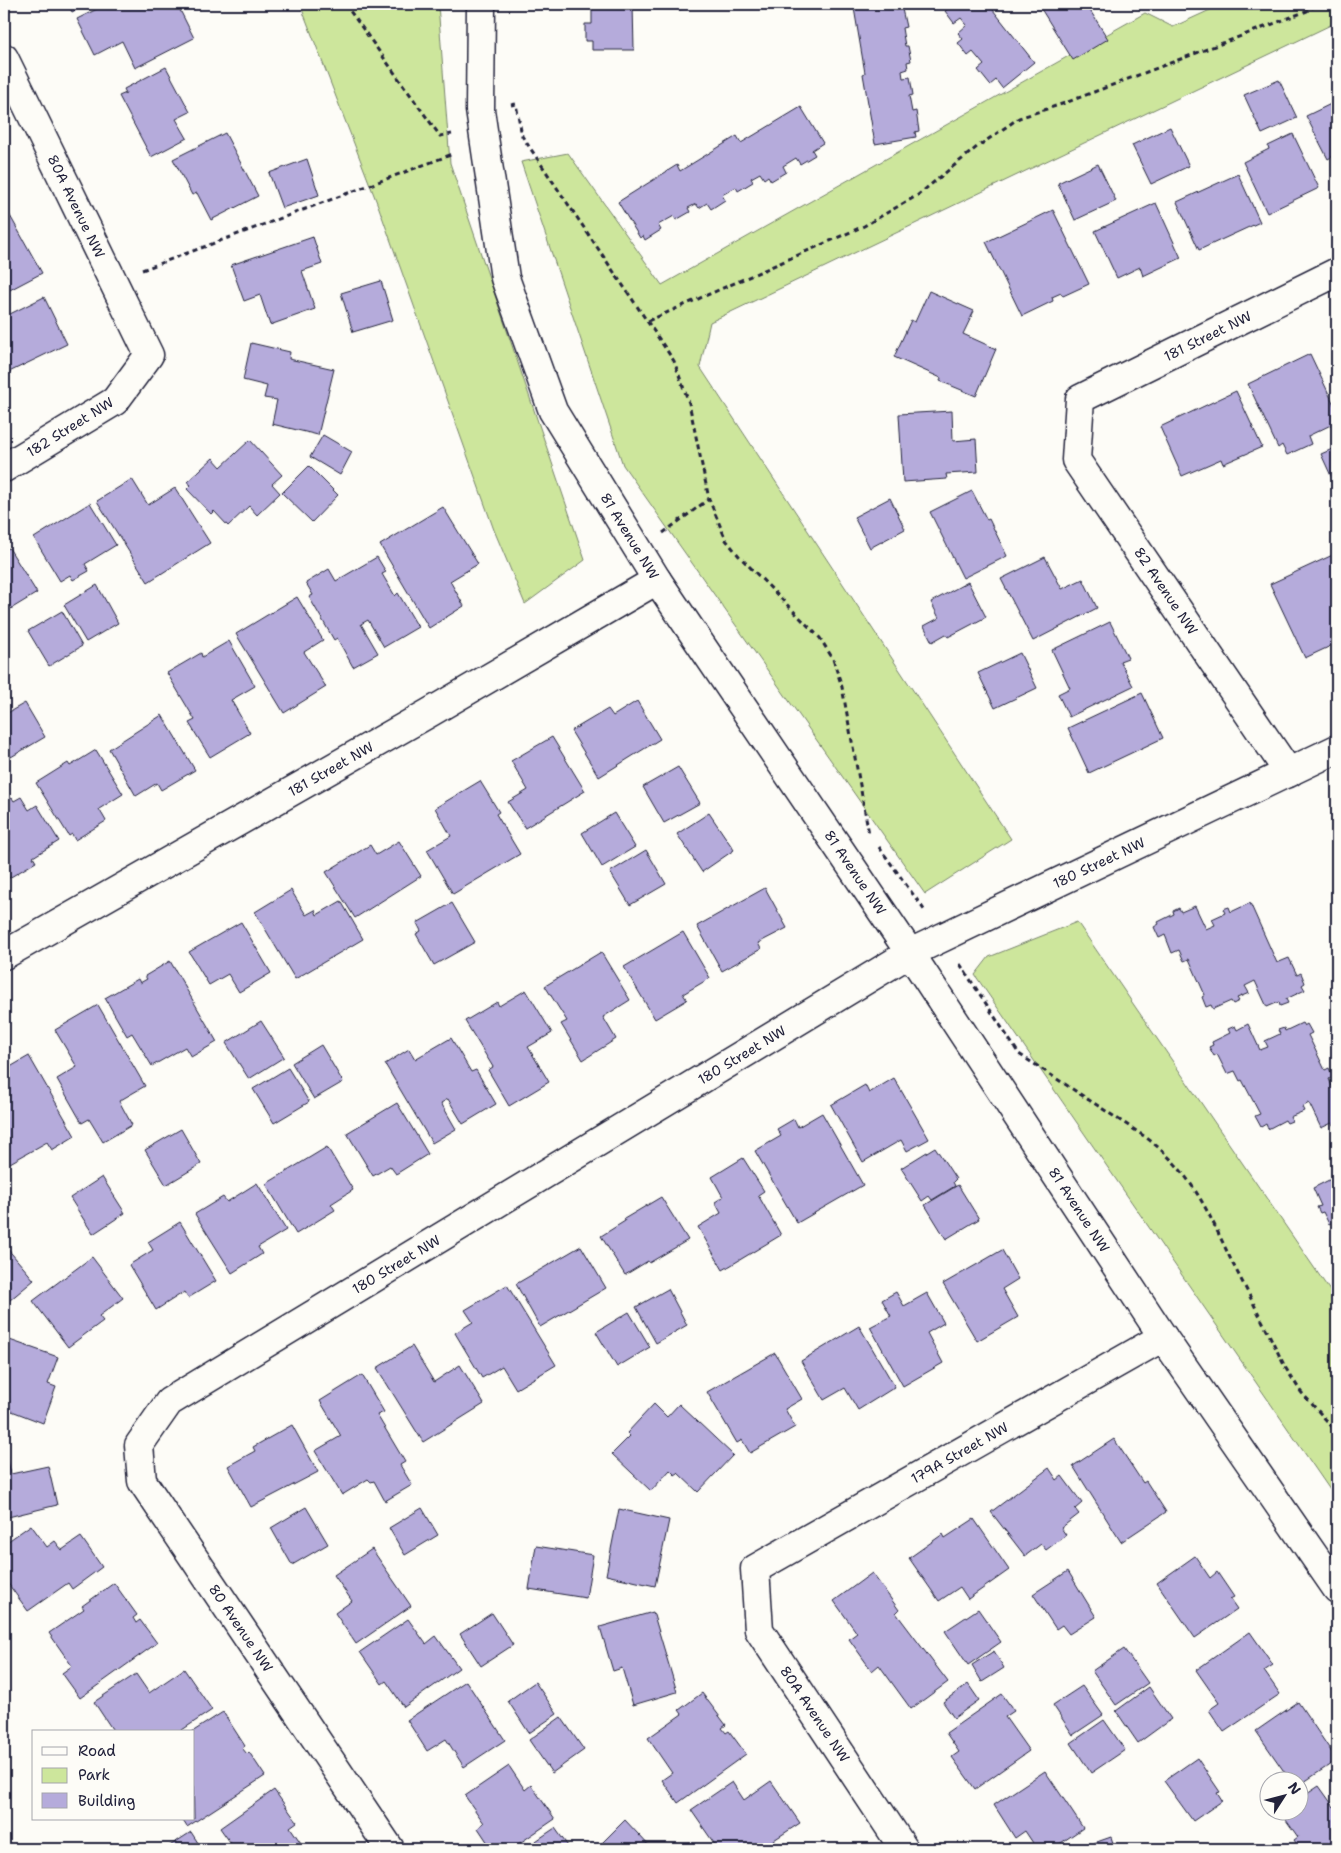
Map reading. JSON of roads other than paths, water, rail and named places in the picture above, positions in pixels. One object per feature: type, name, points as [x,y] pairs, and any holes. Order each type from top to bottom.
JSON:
[{"type":"street","name":"81 Avenue NW","points":[[481,4],[480,110],[505,278],[553,411],[657,580],[910,953],[1163,1337],[1337,1589]]},
{"type":"street","name":"80A Avenue NW","points":[[4,58],[148,355]]},
{"type":"street","name":"181 Street NW","points":[[1080,399],[1337,272]]},
{"type":"street","name":"182 Street NW","points":[[4,468],[114,401],[148,355]]},
{"type":"street","name":"82 Avenue NW","points":[[1080,399],[1076,460],[1289,772]]},
{"type":"street","name":"181 Street NW","points":[[4,955],[657,580]]},
{"type":"street","name":"180 Street NW","points":[[169,1402],[910,953],[1337,749]]},
{"type":"street","name":"179A Street NW","points":[[755,1569],[1163,1337]]},
{"type":"street","name":"80 Avenue NW","points":[[169,1402],[139,1445],[142,1481],[390,1849]]},
{"type":"street","name":"80A Avenue NW","points":[[755,1569],[759,1630],[904,1849]]}]
